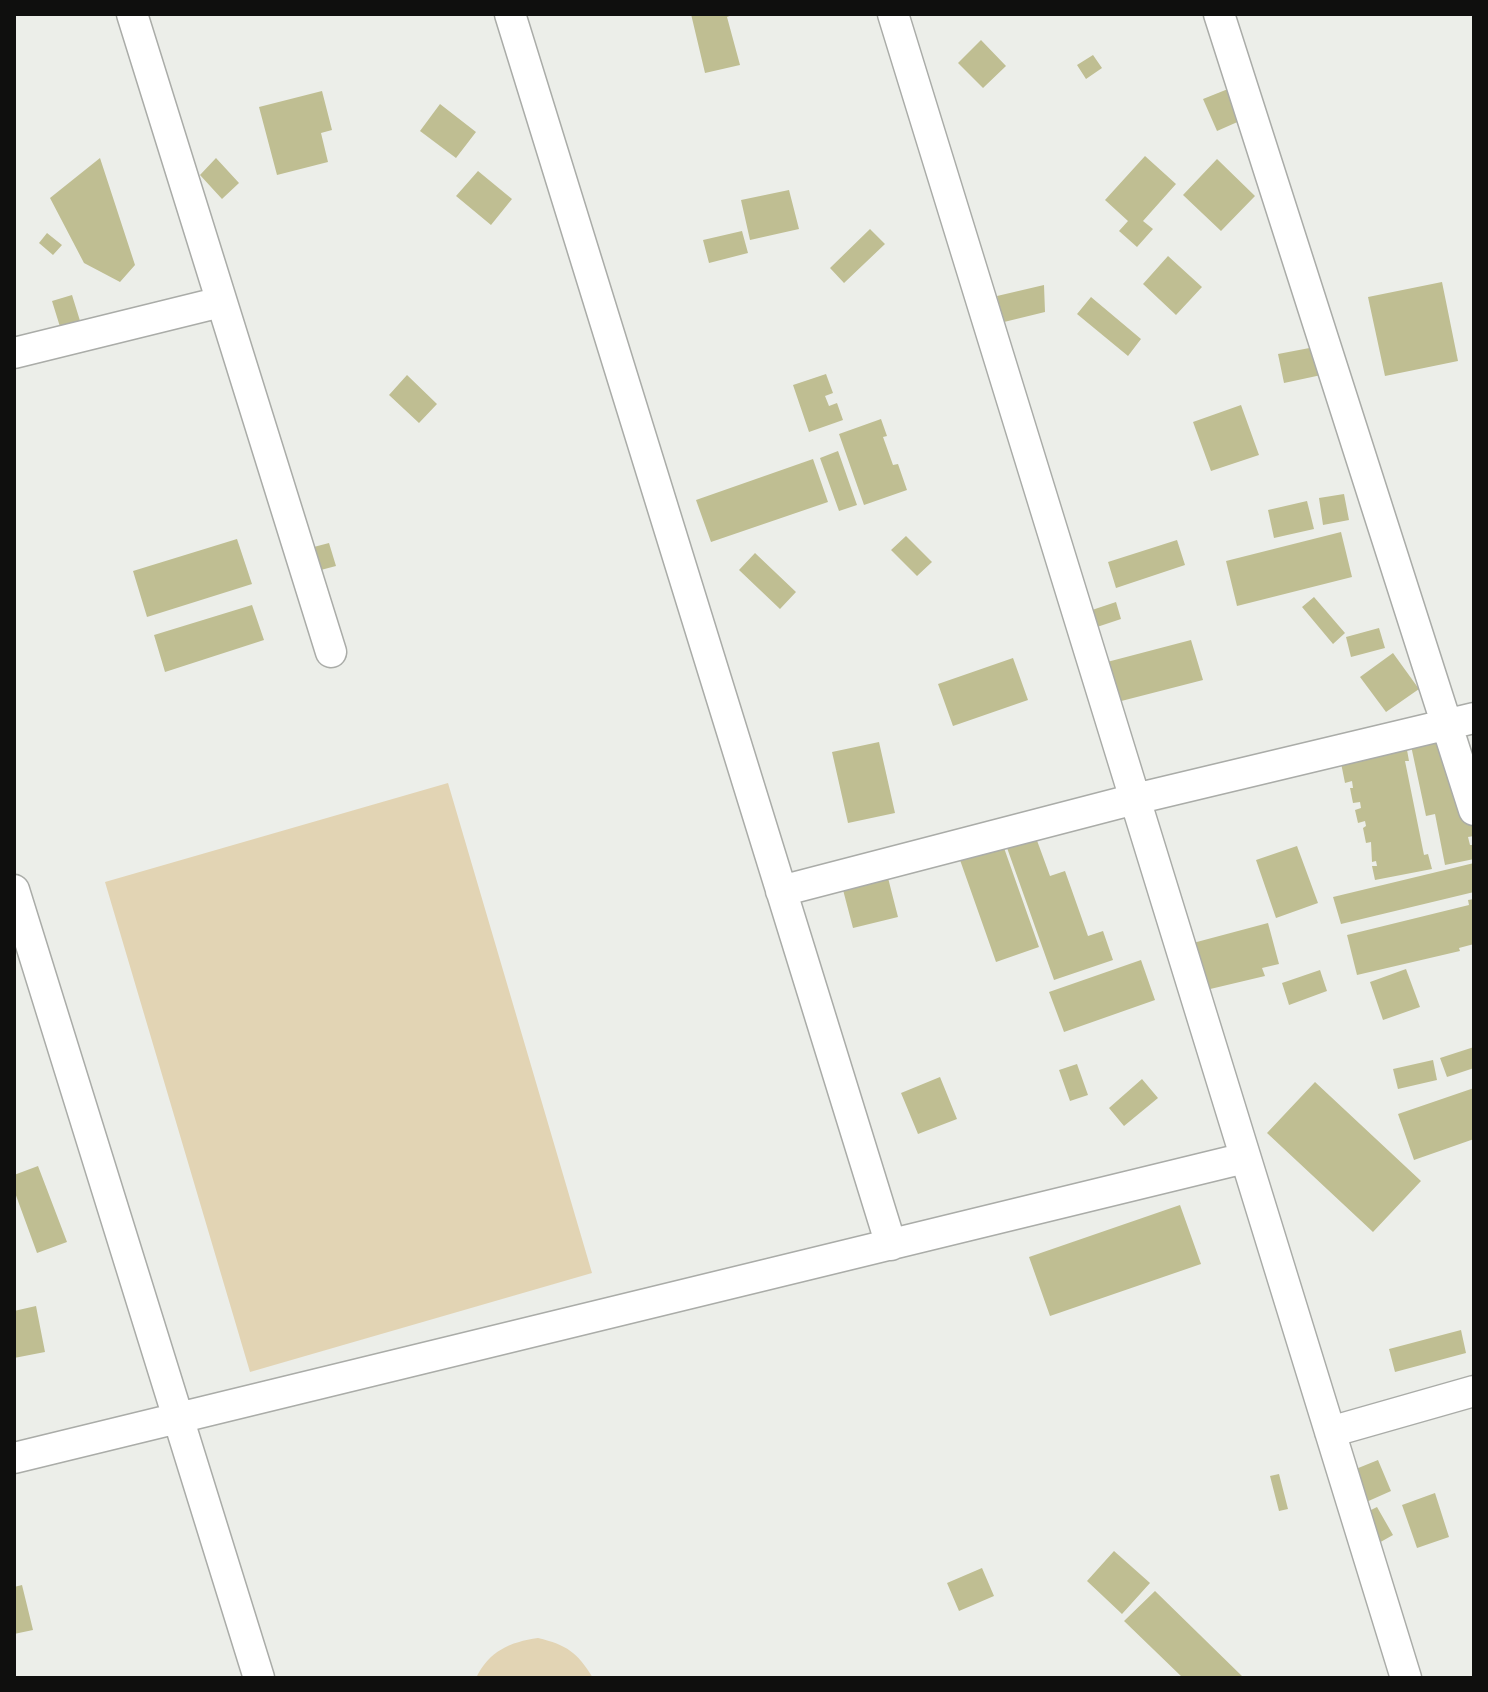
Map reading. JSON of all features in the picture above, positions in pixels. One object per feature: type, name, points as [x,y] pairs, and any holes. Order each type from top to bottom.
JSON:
[{"type":"street","points":[[132,14],[331,652]]},
{"type":"street","points":[[510,14],[891,1245]]},
{"type":"street","points":[[893,14],[1406,1678]]},
{"type":"street","points":[[1219,14],[1461,721],[1474,810]]},
{"type":"street","points":[[14,353],[221,302]]},
{"type":"street","points":[[781,891],[1135,799],[1461,721]]},
{"type":"street","points":[[14,890],[259,1678]]},
{"type":"street","points":[[14,1458],[1245,1158]]},
{"type":"street","points":[[1330,1432],[1474,1391]]},
{"type":"shaded area","points":[[448,783],[592,1273],[250,1372],[105,882]]},
{"type":"shaded area","points":[[538,1638],[570,1651],[593,1678],[476,1678],[487,1661],[501,1649]]},
{"type":"building","points":[[691,14],[735,14],[727,17],[740,65],[705,73]]},
{"type":"building","points":[[981,40],[1006,66],[983,88],[958,63]]},
{"type":"building","points":[[1093,55],[1102,68],[1086,79],[1077,65]]},
{"type":"building","points":[[1228,89],[1242,120],[1217,131],[1203,99]]},
{"type":"building","points":[[322,91],[332,130],[321,133],[328,162],[277,175],[259,107]]},
{"type":"building","points":[[440,104],[476,132],[456,158],[420,131]]},
{"type":"building","points":[[1145,156],[1176,184],[1143,221],[1153,229],[1137,247],[1119,231],[1128,221],[1105,200]]},
{"type":"building","points":[[100,158],[135,265],[120,282],[84,263],[50,198]]},
{"type":"building","points":[[216,158],[239,183],[222,199],[200,175]]},
{"type":"building","points":[[1217,159],[1255,196],[1221,231],[1183,195]]},
{"type":"building","points":[[478,171],[512,199],[491,225],[456,196]]},
{"type":"building","points":[[789,190],[799,229],[750,240],[741,200]]},
{"type":"building","points":[[870,229],[885,244],[844,283],[830,268]]},
{"type":"building","points":[[742,231],[748,253],[709,263],[703,240]]},
{"type":"building","points":[[47,233],[62,245],[53,255],[39,243]]},
{"type":"building","points":[[1168,256],[1202,287],[1176,315],[1143,284]]},
{"type":"building","points":[[1442,282],[1458,361],[1385,376],[1368,297]]},
{"type":"building","points":[[1044,285],[1045,312],[1004,322],[997,296]]},
{"type":"building","points":[[72,295],[81,324],[61,330],[52,301]]},
{"type":"building","points":[[1091,297],[1141,339],[1128,356],[1077,314]]},
{"type":"building","points":[[1320,346],[1326,374],[1284,383],[1278,354]]},
{"type":"building","points":[[826,374],[833,393],[825,396],[829,406],[837,403],[843,420],[809,432],[793,385]]},
{"type":"building","points":[[407,375],[437,404],[419,423],[389,395]]},
{"type":"building","points":[[1241,405],[1259,455],[1211,471],[1193,422]]},
{"type":"building","points":[[881,419],[887,436],[883,437],[893,465],[898,464],[907,490],[864,505],[839,434]]},
{"type":"building","points":[[838,451],[857,505],[839,511],[820,458]]},
{"type":"building","points":[[813,459],[828,502],[711,542],[696,500]]},
{"type":"building","points":[[1344,494],[1349,520],[1323,525],[1319,498]]},
{"type":"building","points":[[1307,501],[1314,529],[1274,538],[1268,510]]},
{"type":"building","points":[[1341,532],[1352,577],[1237,606],[1226,561]]},
{"type":"building","points":[[906,536],[932,562],[917,576],[891,550]]},
{"type":"building","points":[[237,539],[252,584],[147,617],[133,571]]},
{"type":"building","points":[[1177,540],[1185,565],[1116,588],[1108,562]]},
{"type":"building","points":[[329,543],[336,566],[317,571],[310,548]]},
{"type":"building","points":[[755,553],[796,592],[780,609],[739,570]]},
{"type":"building","points":[[1314,597],[1345,633],[1333,644],[1302,607]]},
{"type":"building","points":[[1116,602],[1121,619],[1082,632],[1077,615]]},
{"type":"building","points":[[252,605],[264,640],[165,672],[154,635]]},
{"type":"building","points":[[1379,628],[1385,648],[1351,657],[1346,637]]},
{"type":"building","points":[[1191,640],[1203,680],[1098,707],[1088,667]]},
{"type":"building","points":[[1393,653],[1419,689],[1386,712],[1360,677]]},
{"type":"building","points":[[1013,658],[1028,700],[953,726],[938,684]]},
{"type":"building","points":[[1453,732],[1474,819],[1474,836],[1468,837],[1470,845],[1474,845],[1474,859],[1445,865],[1435,814],[1426,816],[1410,741]]},
{"type":"building","points":[[1405,739],[1409,761],[1405,761],[1424,855],[1428,854],[1432,869],[1375,880],[1372,866],[1377,866],[1376,861],[1372,862],[1371,842],[1366,843],[1365,821],[1358,823],[1355,810],[1361,808],[1360,802],[1353,803],[1352,781],[1345,783],[1339,753]]},
{"type":"building","points":[[879,742],[895,813],[848,823],[832,752]]},
{"type":"building","points":[[1035,835],[1050,876],[1065,871],[1088,936],[1103,931],[1113,960],[1054,980],[1006,845]]},
{"type":"building","points":[[1003,845],[1039,947],[996,962],[960,860]]},
{"type":"building","points":[[1297,846],[1318,903],[1276,918],[1256,860]]},
{"type":"building","points":[[1474,863],[1474,892],[1341,924],[1333,897]]},
{"type":"building","points":[[887,874],[898,917],[853,928],[842,886]]},
{"type":"building","points":[[1474,899],[1474,944],[1459,948],[1460,951],[1357,975],[1347,935],[1469,905],[1468,900]]},
{"type":"building","points":[[1268,923],[1279,964],[1262,968],[1265,976],[1206,990],[1193,943]]},
{"type":"building","points":[[1141,960],[1155,1000],[1064,1032],[1049,992]]},
{"type":"building","points":[[1406,969],[1420,1007],[1383,1020],[1370,982]]},
{"type":"building","points":[[1320,970],[1327,991],[1289,1005],[1282,983]]},
{"type":"building","points":[[1474,1047],[1474,1068],[1447,1077],[1440,1058]]},
{"type":"building","points":[[1433,1060],[1437,1080],[1398,1089],[1393,1069]]},
{"type":"building","points":[[1077,1064],[1088,1095],[1070,1101],[1059,1070]]},
{"type":"building","points":[[940,1077],[957,1119],[918,1134],[901,1093]]},
{"type":"building","points":[[1142,1079],[1158,1098],[1124,1126],[1109,1108]]},
{"type":"building","points":[[1315,1082],[1421,1181],[1373,1232],[1267,1133]]},
{"type":"building","points":[[1474,1088],[1474,1139],[1414,1160],[1398,1114]]},
{"type":"building","points":[[38,1166],[67,1242],[37,1253],[14,1190],[14,1175]]},
{"type":"building","points":[[1180,1205],[1201,1264],[1050,1316],[1029,1257]]},
{"type":"building","points":[[36,1306],[45,1352],[14,1358],[14,1311]]},
{"type":"building","points":[[1461,1330],[1466,1353],[1395,1372],[1389,1349]]},
{"type":"building","points":[[1378,1460],[1391,1491],[1355,1507],[1341,1475]]},
{"type":"building","points":[[1279,1474],[1288,1509],[1279,1511],[1270,1476]]},
{"type":"building","points":[[1435,1493],[1449,1537],[1417,1548],[1402,1505]]},
{"type":"building","points":[[1377,1507],[1393,1535],[1377,1544],[1361,1515]]},
{"type":"building","points":[[1114,1551],[1150,1583],[1122,1614],[1087,1581]]},
{"type":"building","points":[[982,1568],[994,1596],[959,1611],[947,1583]]},
{"type":"building","points":[[22,1585],[33,1630],[14,1634],[14,1587]]},
{"type":"building","points":[[1155,1591],[1244,1678],[1183,1678],[1124,1621]]}]
